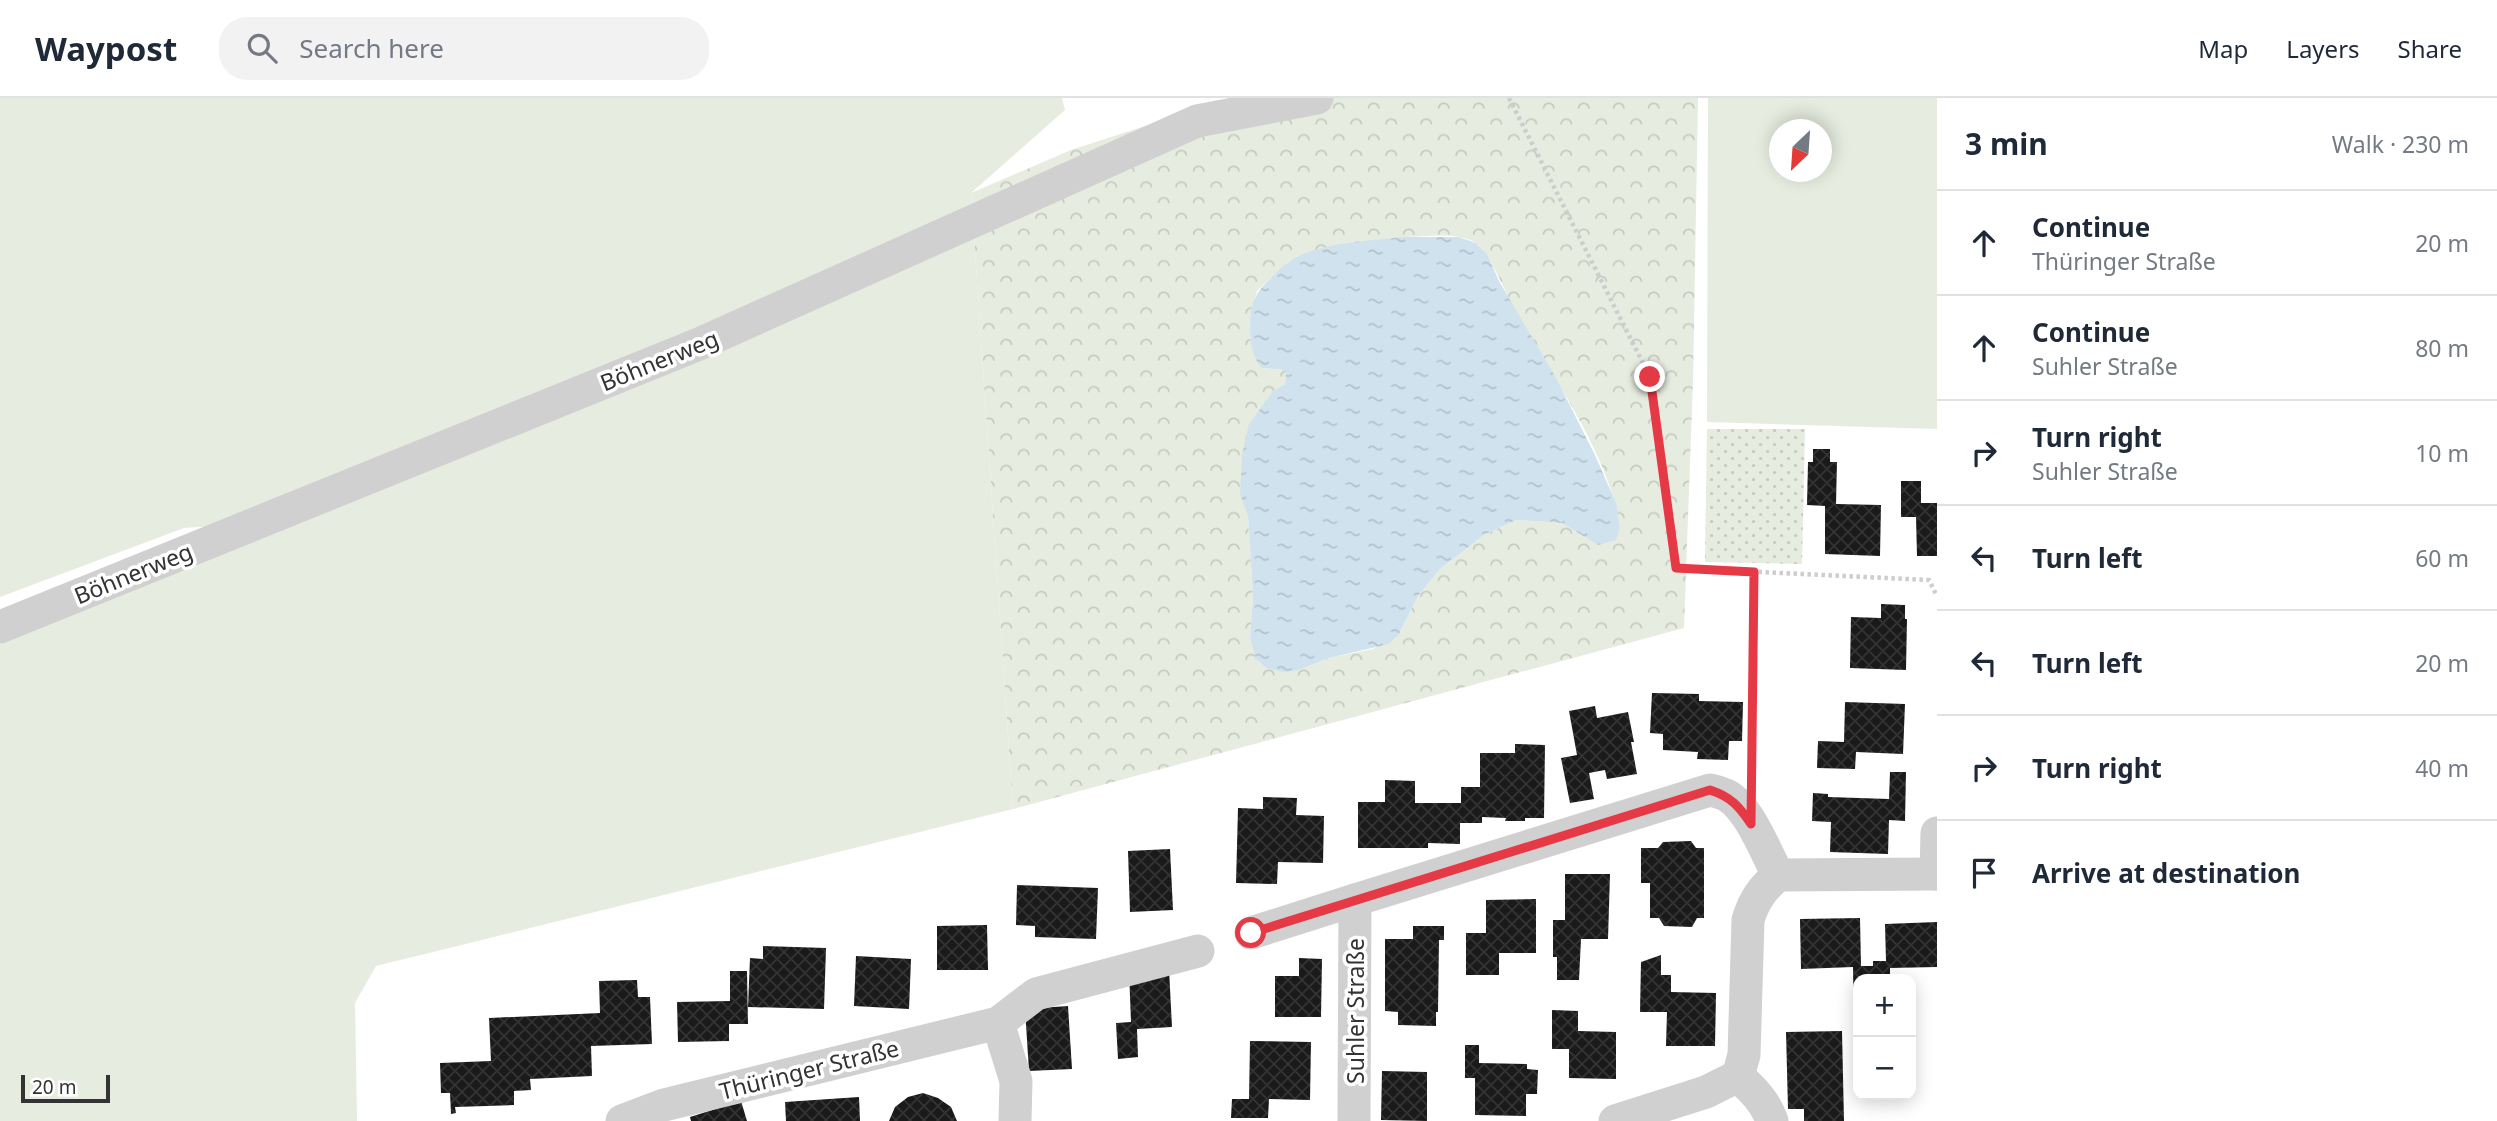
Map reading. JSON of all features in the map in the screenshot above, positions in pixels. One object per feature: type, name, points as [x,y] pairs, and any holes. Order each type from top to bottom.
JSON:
[{"type":"street","name":"Böhnerweg","points":[[0,627],[699,344],[1197,121],[1317,98]]},
{"type":"street","points":[[1251,933],[1710,790],[1726,795],[1738,804],[1778,875]]},
{"type":"street","points":[[1615,1121],[1706,1093],[1738,1076],[1744,1055],[1748,920],[1753,902],[1778,875],[1937,874],[1937,833]]},
{"type":"street","name":"Suhler Straße","points":[[1354,1121],[1355,900]]},
{"type":"street","name":"Thüringer Straße","points":[[622,1121],[664,1105],[998,1023],[1036,994],[1198,951]]},
{"type":"street","points":[[998,1023],[1016,1081],[1015,1121]]},
{"type":"street","points":[[1738,1076],[1762,1101],[1772,1121]]},
{"type":"path","points":[[1509,98],[1650,377],[1676,568],[1929,580],[1937,596]]},
{"type":"path","points":[[1751,824],[1754,572]]},
{"type":"green space","points":[[0,98],[1062,98],[1065,110],[971,193],[1013,809],[376,966],[355,1003],[357,1121],[0,1121],[0,642],[297,520],[184,528],[0,597]]},
{"type":"green space","points":[[1231,98],[1698,98],[1693,380],[1684,628],[1013,809],[971,193],[1071,150]],"holes":[[[1403,237],[1460,237],[1476,243],[1487,256],[1591,443],[1614,499],[1620,527],[1598,545],[1562,523],[1516,520],[1484,535],[1440,569],[1418,596],[1399,634],[1373,649],[1329,658],[1299,670],[1266,668],[1256,659],[1250,639],[1253,596],[1248,516],[1273,391],[1285,384],[1286,370],[1262,368],[1250,338],[1250,316],[1257,291],[1288,262],[1309,253],[1343,244]]]},
{"type":"green space","points":[[1708,98],[1937,98],[1937,429],[1707,422]]},
{"type":"green space","points":[[1707,429],[1805,429],[1802,564],[1705,562]]},
{"type":"water","points":[[1403,237],[1459,237],[1476,243],[1487,254],[1499,281],[1556,378],[1595,455],[1616,503],[1620,527],[1616,540],[1598,545],[1562,523],[1516,520],[1484,535],[1440,569],[1418,596],[1399,634],[1389,644],[1329,658],[1299,670],[1283,672],[1266,668],[1256,659],[1250,639],[1253,596],[1248,516],[1240,494],[1242,455],[1249,424],[1273,391],[1285,384],[1286,370],[1262,368],[1255,357],[1250,333],[1253,303],[1265,284],[1282,267],[1311,251],[1342,244]]},
{"type":"building","points":[[1813,449],[1830,449],[1830,462],[1837,462],[1836,504],[1881,505],[1880,556],[1825,554],[1825,506],[1807,505],[1808,462],[1813,462]]},
{"type":"building","points":[[1901,481],[1921,481],[1921,503],[1937,503],[1937,556],[1917,556],[1916,517],[1901,517]]},
{"type":"building","points":[[1881,604],[1905,605],[1906,670],[1850,668],[1851,617],[1881,618]]},
{"type":"building","points":[[1652,693],[1699,694],[1699,701],[1743,702],[1742,741],[1729,741],[1728,760],[1697,759],[1698,752],[1663,750],[1663,734],[1650,733]]},
{"type":"building","points":[[1845,702],[1905,704],[1903,754],[1856,752],[1855,769],[1817,768],[1818,741],[1844,742]]},
{"type":"building","points":[[1595,706],[1597,718],[1628,712],[1637,774],[1607,779],[1605,770],[1589,773],[1594,799],[1570,803],[1561,758],[1577,755],[1569,711]]},
{"type":"building","points":[[1515,744],[1545,745],[1544,818],[1505,821],[1506,818],[1482,817],[1482,823],[1460,823],[1460,844],[1428,843],[1428,848],[1358,848],[1358,802],[1385,802],[1385,780],[1415,781],[1415,803],[1461,803],[1461,787],[1480,787],[1480,753],[1515,753]]},
{"type":"building","points":[[1890,772],[1906,772],[1905,821],[1889,820],[1888,854],[1830,852],[1831,822],[1812,821],[1813,793],[1828,794],[1828,797],[1889,799]]},
{"type":"building","points":[[1263,797],[1297,798],[1296,815],[1324,816],[1323,863],[1278,862],[1277,884],[1236,883],[1238,808],[1263,809]]},
{"type":"building","points":[[1691,841],[1696,848],[1704,848],[1704,918],[1697,918],[1692,927],[1664,926],[1659,918],[1650,918],[1650,883],[1641,883],[1641,848],[1658,848],[1663,842]]},
{"type":"building","points":[[1170,849],[1173,910],[1130,912],[1128,851]]},
{"type":"building","points":[[1565,874],[1610,874],[1608,939],[1581,939],[1579,980],[1557,980],[1557,957],[1553,957],[1553,920],[1565,920]]},
{"type":"building","points":[[1017,885],[1098,888],[1096,939],[1035,937],[1035,926],[1016,925]]},
{"type":"building","points":[[1536,899],[1536,953],[1499,953],[1499,975],[1466,975],[1466,933],[1486,933],[1486,900]]},
{"type":"building","points":[[1860,918],[1861,966],[1873,966],[1873,961],[1886,961],[1885,924],[1937,922],[1937,967],[1890,968],[1890,974],[1853,974],[1853,967],[1801,969],[1800,919]]},
{"type":"building","points":[[987,925],[988,970],[937,970],[937,926]]},
{"type":"building","points":[[1413,926],[1444,926],[1444,940],[1439,940],[1436,1026],[1398,1025],[1398,1012],[1385,1011],[1385,939],[1413,939]]},
{"type":"building","points":[[763,946],[826,948],[824,1009],[748,1007],[750,958],[763,959]]},
{"type":"building","points":[[1661,955],[1661,975],[1671,975],[1671,992],[1716,993],[1715,1046],[1666,1046],[1667,1012],[1640,1012],[1641,962]]},
{"type":"building","points":[[856,956],[911,959],[909,1009],[854,1006]]},
{"type":"building","points":[[1299,958],[1322,959],[1321,1017],[1275,1017],[1275,976],[1299,976]]},
{"type":"building","points":[[1169,969],[1172,1027],[1137,1029],[1138,1057],[1118,1059],[1116,1023],[1131,1022],[1129,971]]},
{"type":"building","points":[[730,971],[747,971],[748,1024],[729,1024],[729,1041],[678,1042],[677,1002],[730,1001]]},
{"type":"building","points":[[637,980],[638,997],[650,997],[652,1044],[591,1046],[592,1076],[530,1079],[531,1090],[514,1091],[514,1105],[455,1107],[456,1113],[451,1114],[450,1093],[441,1093],[440,1063],[491,1061],[489,1018],[600,1013],[599,981]]},
{"type":"building","points":[[1068,1006],[1072,1069],[1029,1071],[1025,1009]]},
{"type":"building","points":[[1552,1010],[1578,1011],[1578,1031],[1616,1032],[1616,1079],[1569,1078],[1569,1049],[1552,1049]]},
{"type":"building","points":[[1842,1031],[1844,1121],[1804,1121],[1804,1109],[1788,1109],[1786,1032]]},
{"type":"building","points":[[1250,1041],[1311,1042],[1310,1100],[1269,1099],[1268,1118],[1231,1118],[1232,1099],[1249,1099]]},
{"type":"building","points":[[1465,1045],[1479,1045],[1479,1063],[1527,1064],[1527,1069],[1538,1070],[1537,1094],[1526,1094],[1526,1116],[1475,1115],[1475,1078],[1465,1078]]},
{"type":"building","points":[[1382,1071],[1427,1072],[1427,1121],[1381,1120]]},
{"type":"building","points":[[923,1093],[938,1098],[951,1107],[957,1121],[889,1121],[895,1107],[908,1097]]},
{"type":"building","points":[[859,1097],[860,1121],[786,1121],[785,1102]]},
{"type":"building","points":[[741,1101],[747,1121],[691,1121],[690,1117]]},
{"type":"route","points":[[1251,933],[1710,790],[1726,795],[1738,804],[1751,824],[1754,572],[1676,568],[1650,377]]}]
